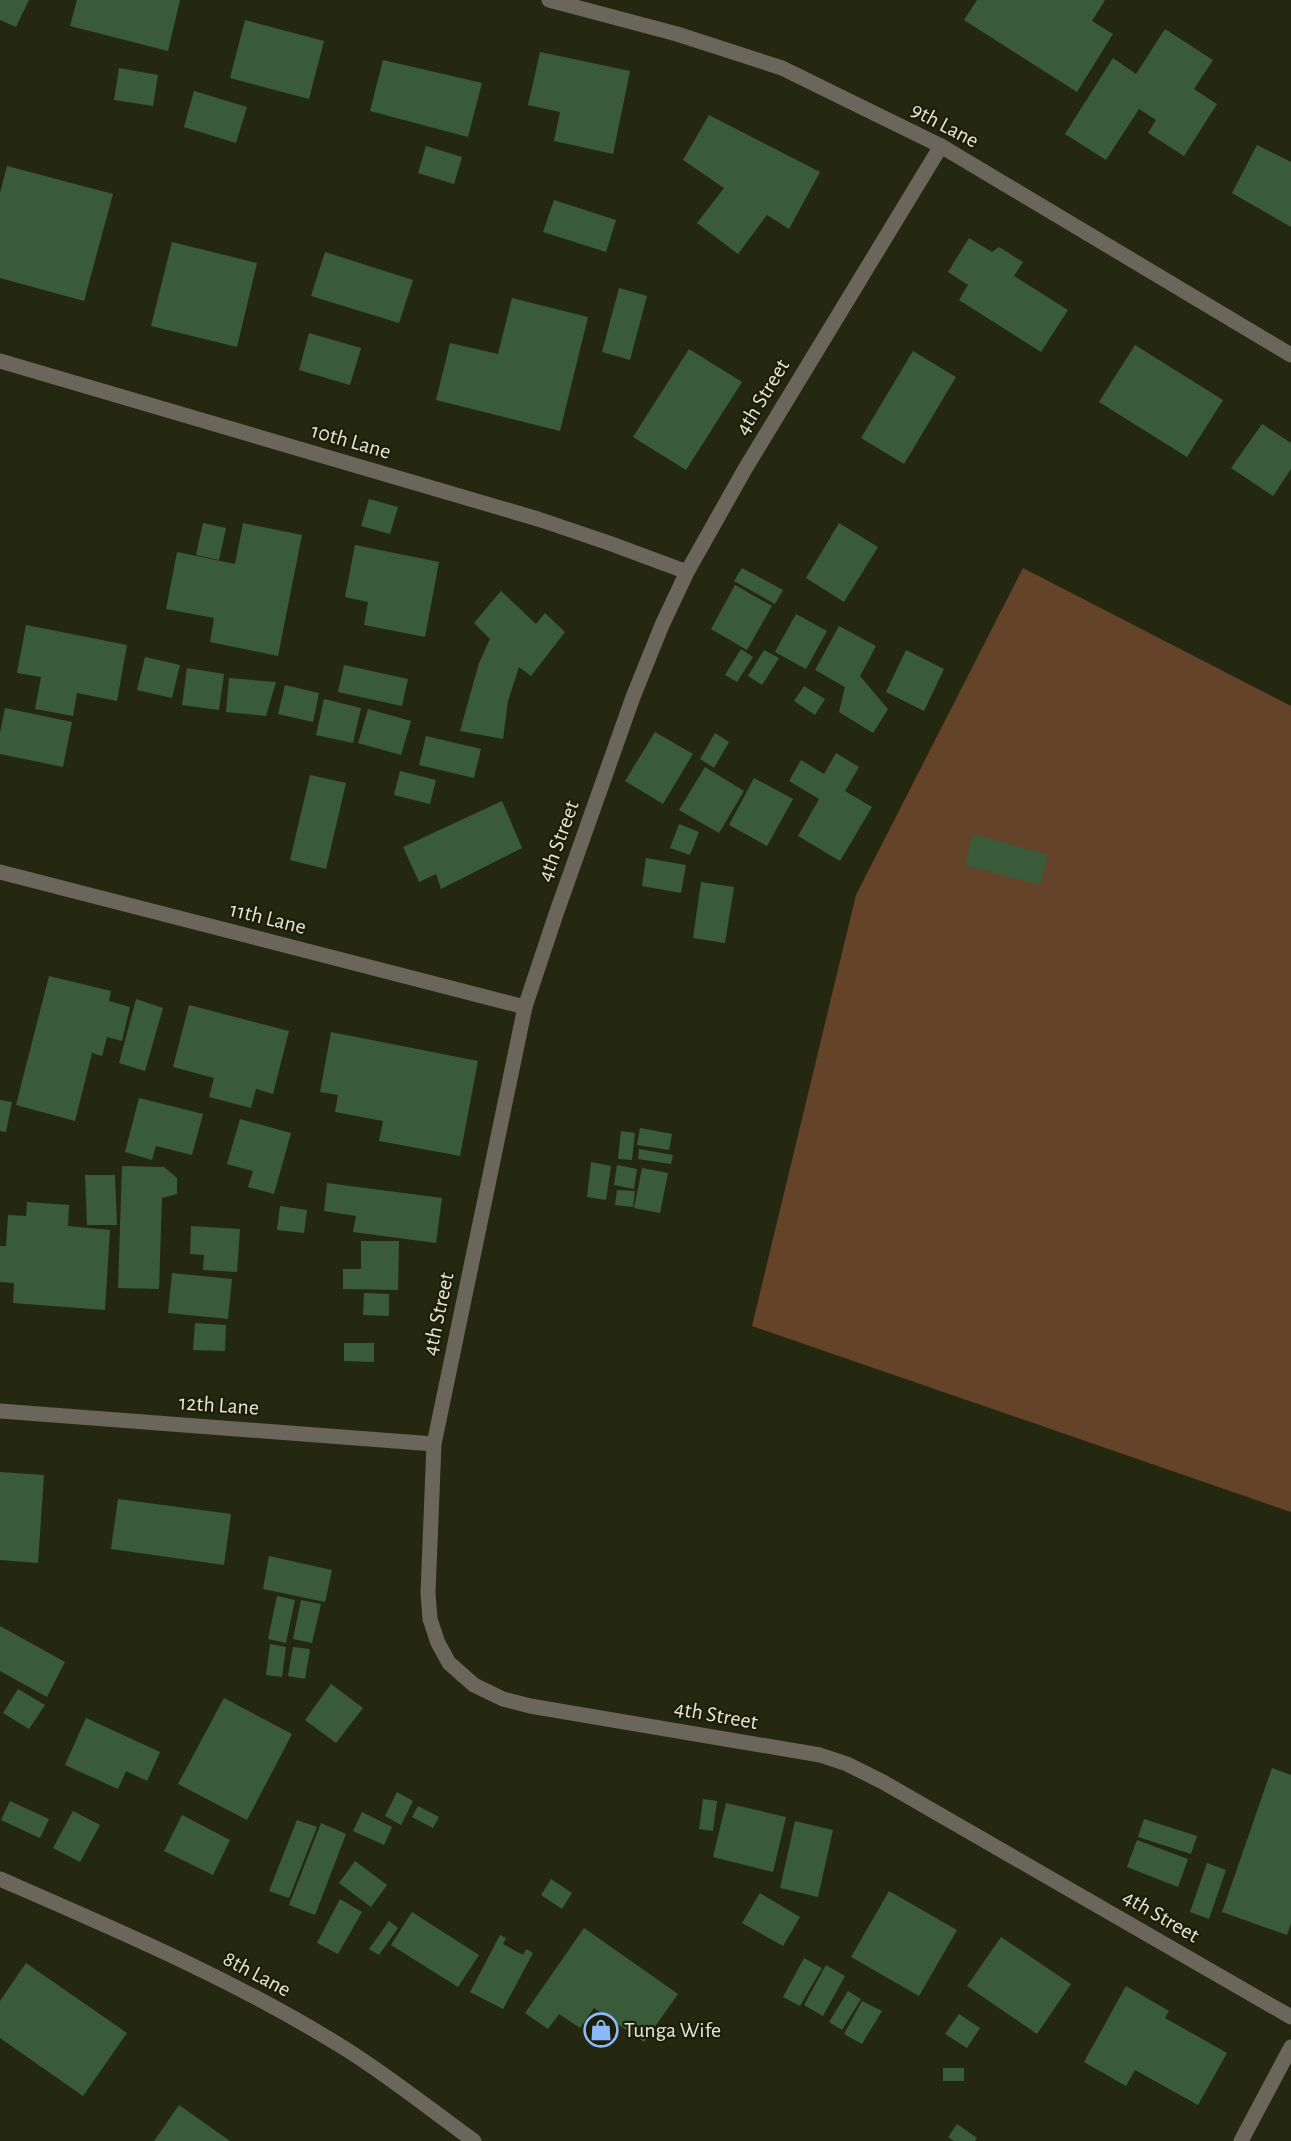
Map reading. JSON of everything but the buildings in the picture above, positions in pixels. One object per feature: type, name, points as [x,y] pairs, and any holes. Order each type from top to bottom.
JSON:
[{"type":"street","name":"9th Lane","points":[[549,0],[677,34],[782,68],[940,146],[1291,355]]},
{"type":"street","name":"4th Street","points":[[940,146],[745,469],[687,572],[662,625],[633,697],[556,914],[525,1007],[434,1444],[428,1593],[430,1619],[438,1643],[449,1664],[474,1686],[503,1700],[820,1755],[847,1764],[883,1782],[1291,2017]]},
{"type":"street","name":"10th Lane","points":[[0,361],[538,519],[687,572]]},
{"type":"street","name":"11th Lane","points":[[0,872],[525,1007]]},
{"type":"street","name":"12th Lane","points":[[0,1411],[434,1444]]},
{"type":"street","name":"8th Lane","points":[[0,1880],[159,1948],[286,2014],[345,2049],[474,2141]]},
{"type":"street","points":[[1241,2141],[1291,2047]]},
{"type":"shaded area","points":[[1023,568],[1291,706],[1291,1512],[752,1326],[856,895]]},
{"type":"place","name":"Tunga Wife","points":[[601,2030]]}]
